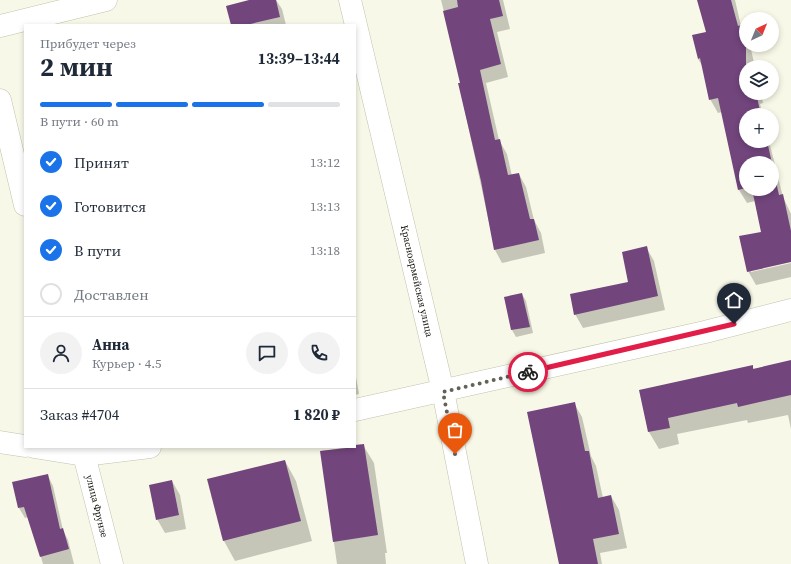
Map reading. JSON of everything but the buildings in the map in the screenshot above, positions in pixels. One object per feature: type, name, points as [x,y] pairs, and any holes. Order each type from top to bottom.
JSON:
[{"type":"street","points":[[0,26],[106,0]]},
{"type":"street","name":"Красноармейская улица","points":[[350,0],[356,24]]},
{"type":"street","name":"Красноармейская улица","points":[[356,25],[443,392],[477,564]]},
{"type":"street","points":[[0,100],[24,201]]},
{"type":"street","points":[[356,410],[443,392],[706,332],[791,310]]},
{"type":"street","points":[[0,442],[24,446]]},
{"type":"street","points":[[46,448],[83,451],[133,448]]},
{"type":"street","name":"улица Фрунзе","points":[[83,451],[112,564]]},
{"type":"way so far","points":[[455,454],[443,392],[528,372]]},
{"type":"route","points":[[528,372],[706,332],[734,324]]}]
